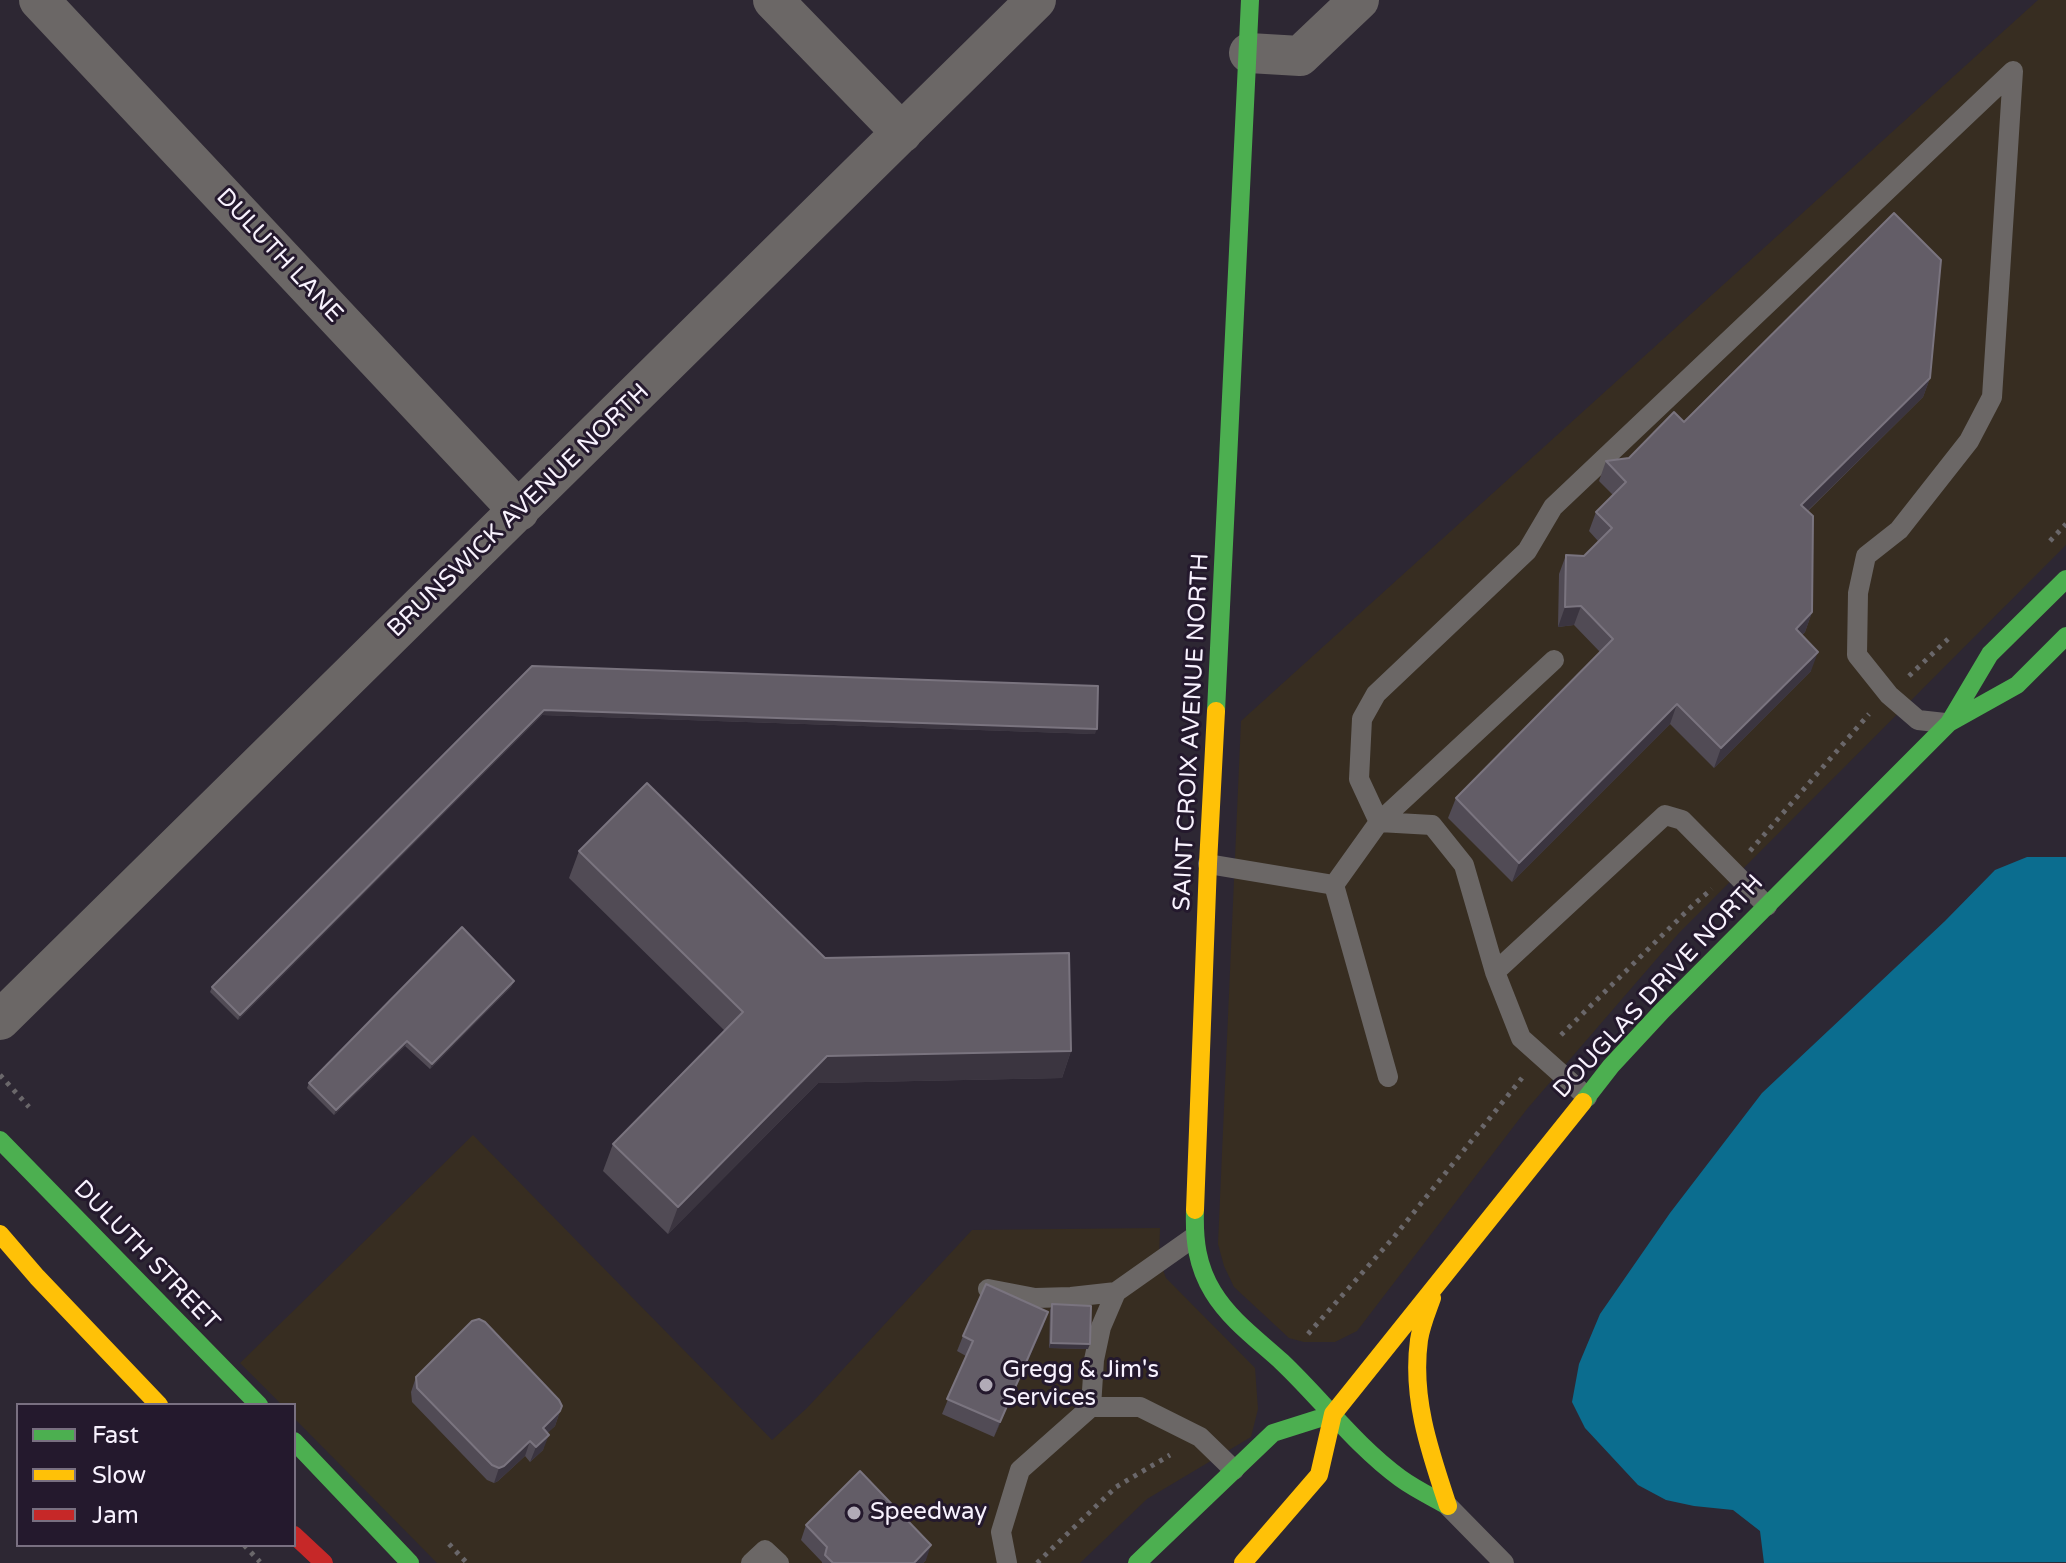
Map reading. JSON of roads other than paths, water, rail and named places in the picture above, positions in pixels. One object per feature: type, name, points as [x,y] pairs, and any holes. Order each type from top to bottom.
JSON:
[{"type":"street","name":"DULUTH LANE","points":[[39,0],[519,511]]},
{"type":"street","points":[[773,0],[902,133]]},
{"type":"street","name":"BRUNSWICK AVENUE NORTH","points":[[0,1020],[1036,0]]},
{"type":"street","name":"SAINT CROIX AVENUE NORTH","points":[[1250,0],[1208,864],[1194,1237],[1201,1269],[1214,1294],[1237,1322],[1283,1363],[1379,1461],[1402,1480],[1448,1506]]},
{"type":"street","points":[[1249,53],[1300,56],[1359,0]]},
{"type":"street","name":"DOUGLAS DRIVE NORTH","points":[[1243,1563],[1319,1475],[1333,1414],[1611,1066],[1949,723],[1990,654],[2066,579]]},
{"type":"street","name":"DOUGLAS DRIVE NORTH","points":[[1949,723],[2017,685],[2066,636]]},
{"type":"street","name":"DULUTH STREET","points":[[0,1140],[257,1403]]},
{"type":"street","points":[[0,1234],[157,1403]]},
{"type":"street","points":[[1436,1284],[1419,1339],[1416,1388],[1422,1427],[1448,1506]]},
{"type":"street","points":[[1137,1563],[1273,1433],[1333,1414]]},
{"type":"street","points":[[296,1443],[410,1563]]},
{"type":"street","points":[[296,1537],[324,1563]]},
{"type":"lane","points":[[1379,822],[1359,779],[1362,719],[1376,694],[1527,551],[1553,507],[2013,71],[1992,397],[1969,441],[1899,530],[1866,556],[1858,593],[1857,655],[1889,695],[1918,720],[1949,723]]},
{"type":"lane","points":[[1334,885],[1379,822],[1554,660]]},
{"type":"lane","points":[[1495,972],[1665,815],[1682,820],[1767,906]]},
{"type":"lane","points":[[1379,822],[1432,825],[1464,865],[1495,972],[1521,1038],[1587,1097]]},
{"type":"lane","points":[[1208,864],[1334,885]]},
{"type":"lane","points":[[1334,885],[1388,1077]]},
{"type":"lane","points":[[988,1289],[1035,1298],[1116,1292],[1194,1237]]},
{"type":"lane","points":[[1091,1407],[1096,1349],[1101,1327],[1116,1292]]},
{"type":"lane","points":[[1007,1563],[1001,1532],[1020,1470],[1091,1407],[1140,1407],[1200,1437],[1234,1470]]},
{"type":"lane","points":[[1448,1506],[1504,1563]]},
{"type":"lane","points":[[751,1563],[765,1550],[779,1563]]},
{"type":"water","points":[[2027,857],[2066,857],[2066,1562],[1764,1563],[1760,1531],[1733,1510],[1666,1500],[1638,1485],[1585,1428],[1572,1402],[1579,1364],[1600,1314],[1670,1213],[1762,1093],[1995,870]]},
{"type":"place","name":"Gregg & Jim's Services","points":[[986,1385]]},
{"type":"place","name":"Speedway","points":[[854,1513]]}]
